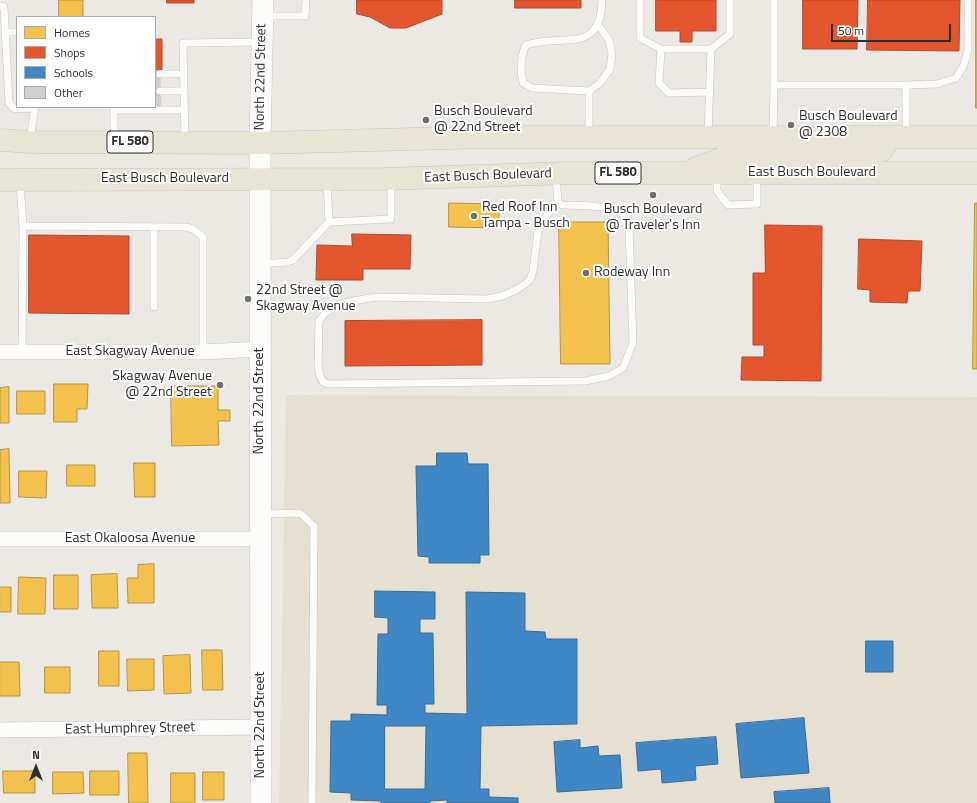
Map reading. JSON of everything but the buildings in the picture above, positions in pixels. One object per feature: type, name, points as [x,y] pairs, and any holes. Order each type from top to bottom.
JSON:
[{"type":"main road","name":"FL 580","points":[[0,140],[30,142],[260,143],[491,137],[977,137]]},
{"type":"main road","points":[[682,173],[731,155],[873,154],[881,151],[898,137]]},
{"type":"main road","name":"East Busch Boulevard","points":[[10,180],[390,179],[556,174],[682,173],[977,174]]},
{"type":"street","name":"North 22nd Street","points":[[261,803],[260,143],[263,8]]},
{"type":"street","name":"East Skagway Avenue","points":[[0,352],[203,352],[260,350]]},
{"type":"street","name":"East Okaloosa Avenue","points":[[0,539],[261,539]]},
{"type":"street","name":"East Humphrey Street","points":[[0,730],[261,727]]},
{"type":"lane","points":[[263,8],[305,16],[306,0]]},
{"type":"lane","points":[[598,25],[609,40],[612,54],[610,69],[600,83],[589,91],[532,88],[523,83],[521,74],[522,53],[526,45],[537,41],[576,40],[589,36],[598,25],[602,14],[602,0]]},
{"type":"lane","points":[[640,0],[640,38],[661,49],[711,49],[730,34],[730,0]]},
{"type":"lane","points":[[773,137],[774,0]]},
{"type":"lane","points":[[774,85],[937,84],[956,78],[964,65],[968,50],[968,0]]},
{"type":"lane","points":[[0,6],[4,7],[9,103],[15,109],[35,108],[30,142]]},
{"type":"lane","points":[[5,32],[16,32]]},
{"type":"lane","points":[[185,142],[183,43],[262,42]]},
{"type":"lane","points":[[661,49],[659,83],[669,93],[709,92]]},
{"type":"lane","points":[[708,137],[711,49]]},
{"type":"lane","points":[[160,74],[184,74]]},
{"type":"lane","points":[[898,137],[906,85]]},
{"type":"lane","points":[[160,91],[184,91]]},
{"type":"lane","points":[[589,91],[589,137]]},
{"type":"lane","points":[[114,142],[114,109],[184,110]]},
{"type":"lane","points":[[717,173],[717,190],[728,205],[758,204],[757,173]]},
{"type":"lane","points":[[556,174],[558,202],[543,220],[538,231],[533,271],[530,280],[518,289],[502,296],[486,299],[375,297],[338,304],[325,313],[319,321],[318,366],[323,382],[328,384],[585,381],[609,376],[623,368],[633,343],[629,228],[627,219],[623,214],[614,209],[562,205],[558,202]]},
{"type":"lane","points":[[327,179],[329,222]]},
{"type":"lane","points":[[260,264],[287,262],[293,260],[329,222],[392,219],[390,179]]},
{"type":"lane","points":[[10,180],[23,226],[22,352]]},
{"type":"lane","points":[[23,226],[185,227],[193,229],[203,236],[203,352]]},
{"type":"lane","points":[[154,227],[154,308]]},
{"type":"lane","points":[[261,514],[300,513],[314,526],[312,803]]},
{"type":"shaded area","points":[[286,395],[977,397],[977,803],[279,803]]},
{"type":"place","name":"Busch Boulevard @ 22nd Street","points":[[426,120]]},
{"type":"place","name":"Busch Boulevard @ 2308","points":[[791,125]]},
{"type":"place","name":"Busch Boulevard @ Traveler's Inn","points":[[653,195]]},
{"type":"place","name":"Red Roof Inn Tampa - Busch","points":[[474,216]]},
{"type":"place","name":"Rodeway Inn","points":[[586,273]]},
{"type":"place","name":"22nd Street @ Skagway Avenue","points":[[248,299]]},
{"type":"place","name":"Skagway Avenue @ 22nd Street","points":[[220,385]]}]
